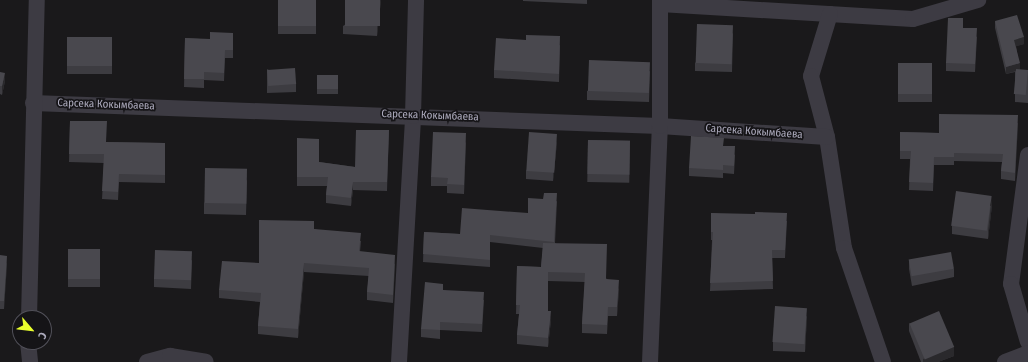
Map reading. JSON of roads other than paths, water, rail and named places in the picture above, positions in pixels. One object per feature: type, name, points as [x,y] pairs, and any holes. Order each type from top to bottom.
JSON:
[{"type":"street","points":[[28,310],[37,0]]},
{"type":"street","points":[[399,362],[413,116],[416,0]]},
{"type":"street","points":[[650,362],[660,126],[660,2],[914,19],[978,0]]},
{"type":"street","points":[[830,14],[811,76],[827,136],[844,248],[883,362]]},
{"type":"street","name":"Сарсека Кокымбаева","points":[[33,103],[660,126],[827,136]]},
{"type":"street","points":[[1028,156],[1011,284],[1028,342]]},
{"type":"street","points":[[29,350],[30,362]]},
{"type":"street","points":[[1005,362],[1028,353]]},
{"type":"street","points":[[147,362],[170,356],[206,362]]}]
